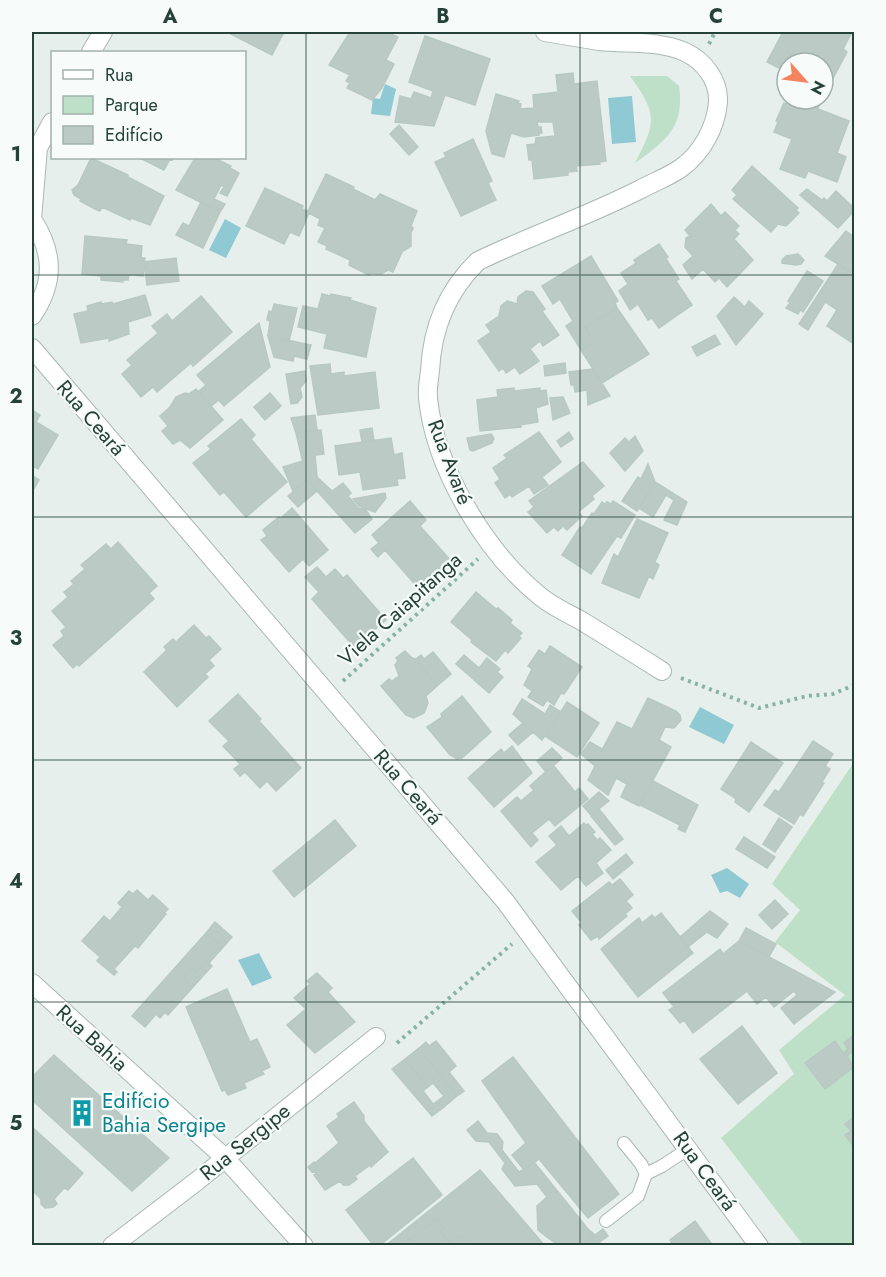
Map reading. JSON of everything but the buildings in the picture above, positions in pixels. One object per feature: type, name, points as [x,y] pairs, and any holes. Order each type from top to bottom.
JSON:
[{"type":"street","points":[[92,51],[103,32]]},
{"type":"street","name":"Rua Avaré","points":[[545,32],[599,40],[668,46],[686,52],[700,61],[711,73],[718,94],[717,111],[710,133],[698,152],[681,168],[615,202],[478,261],[463,275],[450,294],[437,324],[431,350],[428,397],[434,431],[453,481],[474,519],[491,546],[516,574],[542,598],[662,671]]},
{"type":"street","points":[[32,316],[42,300],[48,277],[49,255],[32,219],[35,150],[51,124]]},
{"type":"street","name":"Rua Ceará","points":[[32,348],[505,901],[759,1245]]},
{"type":"street","name":"Rua Bahia","points":[[32,983],[225,1158],[304,1245]]},
{"type":"street","name":"Rua Sergipe","points":[[112,1245],[376,1037]]},
{"type":"lane","points":[[624,1143],[646,1174]]},
{"type":"lane","points":[[606,1221],[638,1196],[646,1174],[688,1149]]},
{"type":"path","name":"Viela Caiapitanga","points":[[328,694],[491,546]]},
{"type":"path","points":[[662,671],[759,708],[807,696],[833,694],[855,685]]},
{"type":"path","points":[[376,1037],[394,1045],[528,930]]},
{"type":"green space","points":[[630,76],[667,76],[679,86],[680,100],[676,123],[671,132],[635,163],[647,137],[651,118],[645,100]]},
{"type":"green space","points":[[854,762],[854,1245],[803,1245],[721,1138],[794,1074],[779,1050],[845,995],[775,942],[800,910],[772,884]]},
{"type":"water","points":[[385,84],[396,89],[390,116],[371,114],[373,98],[380,99]]},
{"type":"water","points":[[632,96],[636,142],[612,144],[608,98]]},
{"type":"water","points":[[225,219],[241,228],[226,258],[209,250]]},
{"type":"water","points":[[700,707],[734,725],[724,744],[689,727]]},
{"type":"water","points":[[727,868],[749,884],[740,898],[727,891],[720,893],[711,875]]},
{"type":"water","points":[[259,953],[272,978],[252,986],[238,960]]},
{"type":"place","name":"Edifício Bahia Sergipe","points":[[82,1113]]}]
